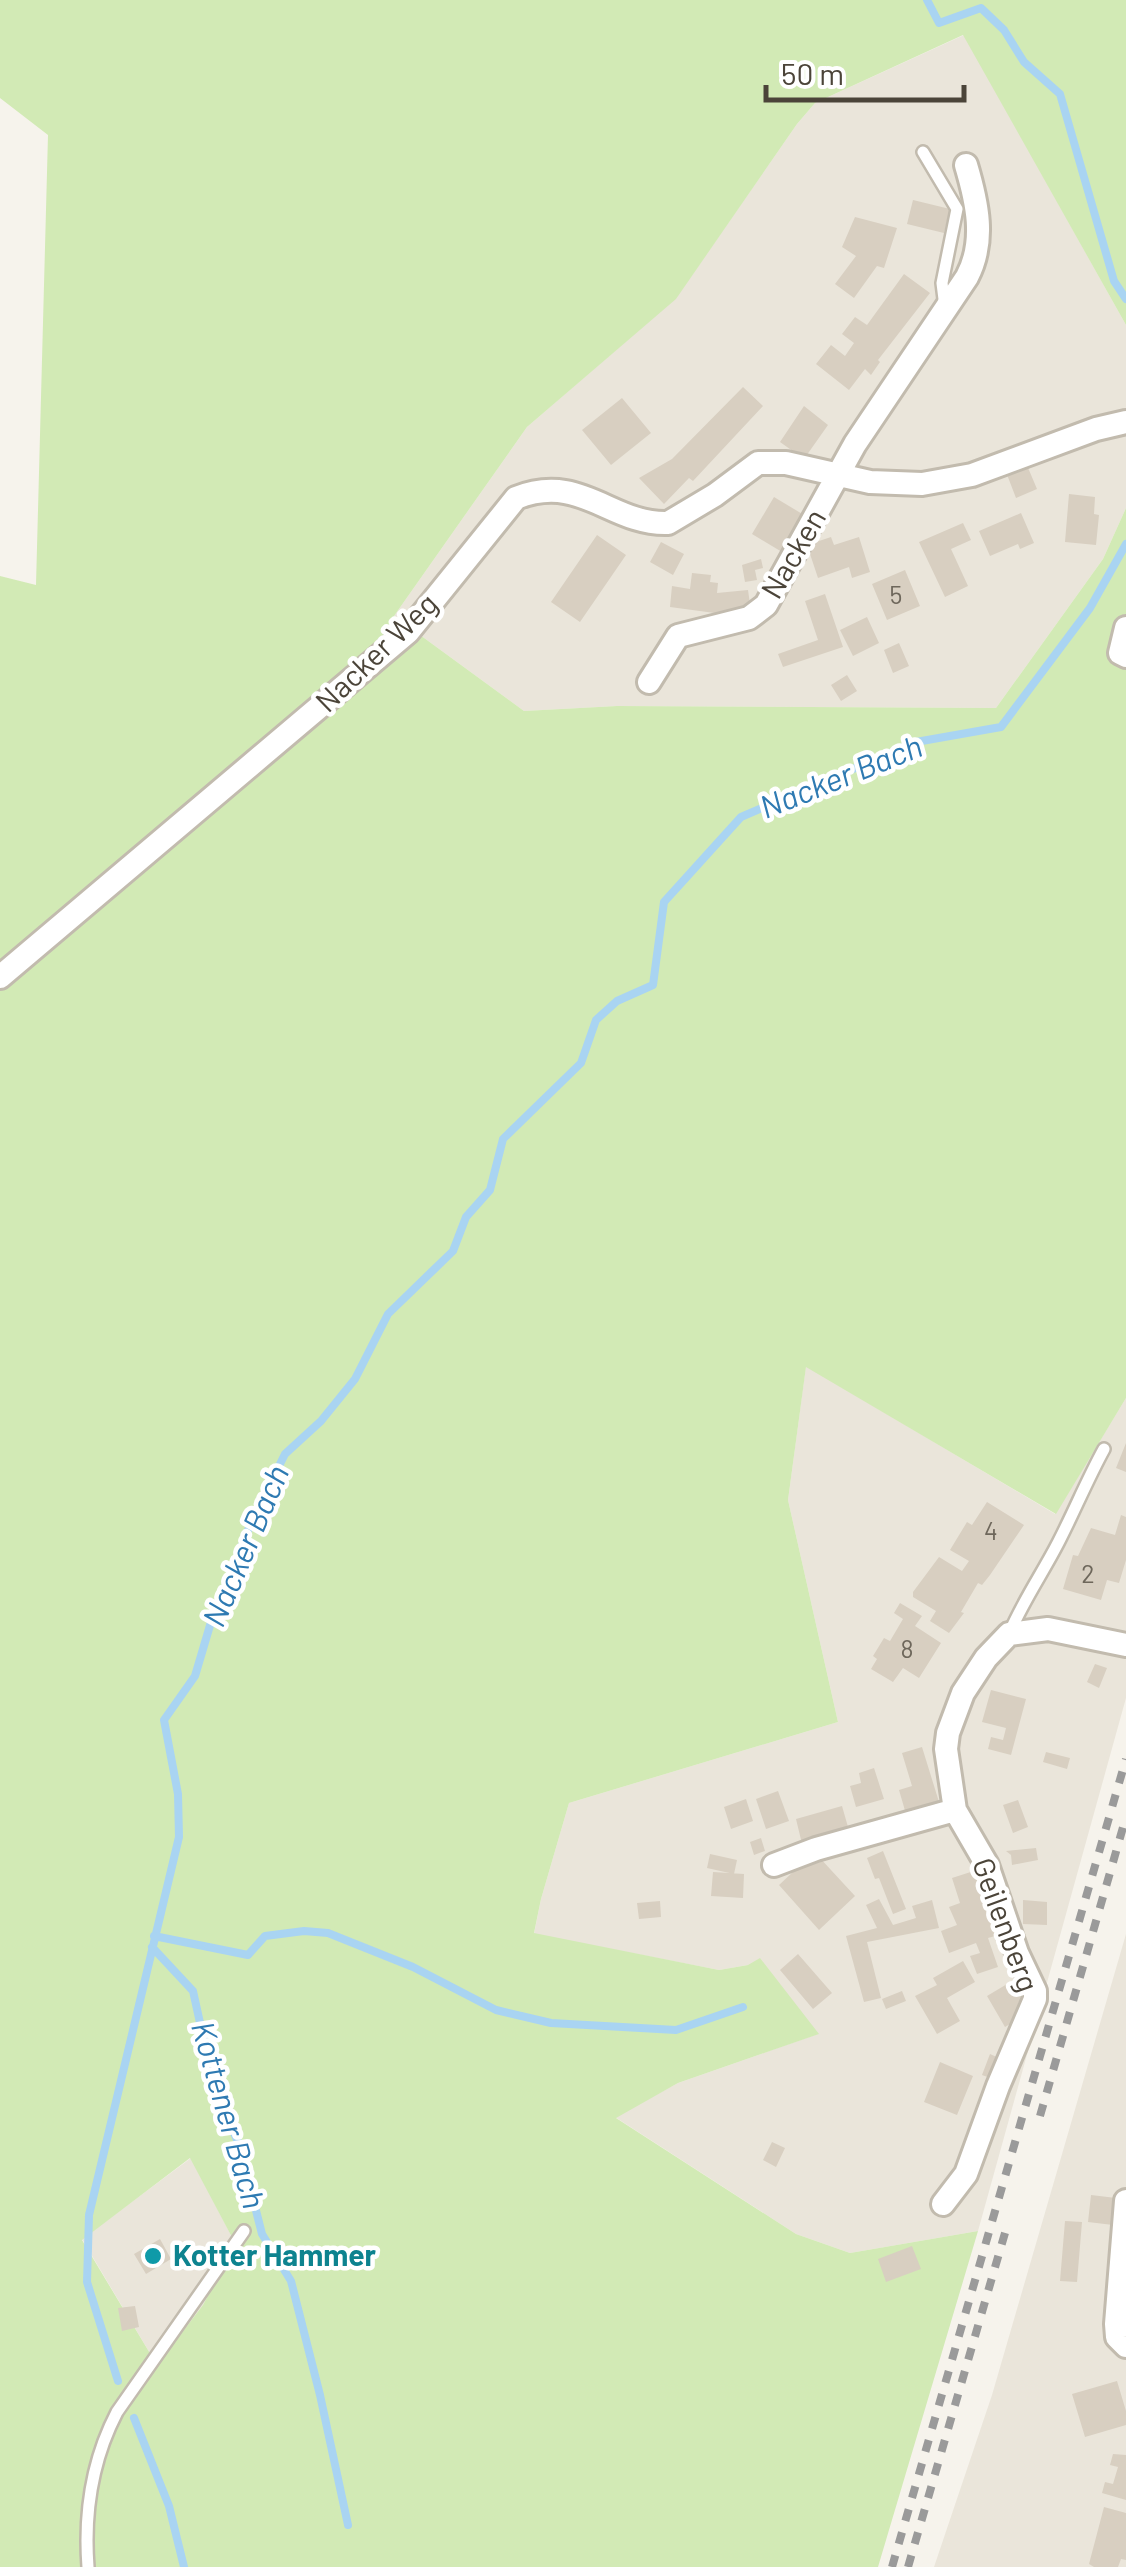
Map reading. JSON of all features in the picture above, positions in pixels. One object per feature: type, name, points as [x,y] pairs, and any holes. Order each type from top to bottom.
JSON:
[{"type":"street","points":[[837,476],[972,267],[978,214],[966,166]]},
{"type":"street","name":"Nacker Weg","points":[[0,977],[408,632],[516,498],[539,490],[570,492],[661,523],[715,495],[758,462],[786,462],[837,476],[899,485],[939,481],[972,475],[1096,429],[1126,422]]},
{"type":"street","name":"Nacken","points":[[649,682],[678,636],[740,621],[761,610],[837,476]]},
{"type":"street","points":[[1126,628],[1120,653],[1126,656]]},
{"type":"street","points":[[1009,1634],[1048,1629],[1120,1643]]},
{"type":"street","name":"Geilenberg","points":[[943,2204],[966,2174],[1036,1999],[987,1866],[954,1810],[946,1749],[963,1693],[986,1658],[1009,1634]]},
{"type":"street","points":[[774,1865],[816,1848],[954,1810]]},
{"type":"street","points":[[1126,2201],[1116,2324],[1117,2337],[1126,2346]]},
{"type":"lane","points":[[924,152],[957,209],[942,283],[946,310]]},
{"type":"lane","name":"Geilenberg","points":[[1009,1634],[1104,1450]]},
{"type":"lane","points":[[88,2567],[86,2517],[107,2430],[244,2230]]},
{"type":"shaded area","points":[[964,35],[1126,325],[1126,508],[1103,559],[996,708],[617,706],[524,711],[394,616],[527,427],[676,298],[815,103]]},
{"type":"shaded area","points":[[806,1366],[1055,1514],[1126,1398],[1126,1698],[978,2231],[850,2253],[796,2234],[615,2117],[678,2083],[818,2034],[748,1965],[719,1970],[534,1934],[569,1803],[838,1722],[788,1500]]},
{"type":"shaded area","points":[[1126,1934],[1126,2567],[934,2567],[992,2395]]},
{"type":"shaded area","points":[[191,2158],[235,2243],[203,2305],[157,2365],[82,2239]]},
{"type":"green space","points":[[0,0],[1126,0],[1126,325],[963,35],[815,103],[676,299],[527,427],[394,616],[524,711],[617,706],[996,708],[1103,559],[1126,508],[1126,1398],[1056,1514],[806,1367],[788,1500],[838,1722],[569,1803],[534,1933],[719,1970],[748,1965],[760,1958],[819,2034],[678,2083],[616,2118],[796,2234],[850,2253],[978,2231],[878,2567],[0,2567],[0,576],[36,585],[48,135],[0,98]],"holes":[[[190,2158],[235,2243],[203,2305],[157,2365],[82,2240]]]},
{"type":"building","points":[[913,200],[950,209],[944,233],[907,224]]},
{"type":"building","points":[[855,217],[897,228],[884,268],[877,266],[854,298],[835,284],[856,256],[842,247]]},
{"type":"building","points":[[904,274],[930,293],[878,360],[871,375],[865,369],[849,390],[816,364],[831,345],[845,356],[854,343],[842,334],[855,317],[867,325]]},
{"type":"building","points":[[743,387],[763,406],[693,481],[689,478],[664,504],[639,478],[672,459]]},
{"type":"building","points":[[622,398],[651,433],[611,465],[582,430]]},
{"type":"building","points":[[804,406],[828,425],[804,459],[780,442]]},
{"type":"building","points":[[1026,463],[1037,489],[1016,498],[1006,472]]},
{"type":"building","points":[[1069,494],[1095,497],[1094,514],[1099,515],[1096,545],[1065,542]]},
{"type":"building","points":[[774,497],[804,515],[782,552],[752,534]]},
{"type":"building","points":[[1021,513],[1034,543],[1020,549],[1018,544],[990,556],[979,531]]},
{"type":"building","points":[[963,523],[971,540],[951,549],[968,586],[945,597],[919,542]]},
{"type":"building","points":[[597,535],[626,555],[580,622],[551,602]]},
{"type":"building","points":[[831,537],[834,545],[859,537],[870,572],[852,578],[849,567],[818,578],[807,545]]},
{"type":"building","points":[[661,542],[684,554],[673,575],[650,562]]},
{"type":"building","points":[[761,559],[763,568],[755,570],[757,580],[745,582],[742,565]]},
{"type":"building","points":[[905,570],[920,606],[887,620],[872,584]]},
{"type":"building","points":[[692,573],[711,575],[710,582],[718,583],[717,593],[748,590],[751,611],[722,614],[670,607],[672,586],[690,589]]},
{"type":"building","points":[[825,594],[843,647],[783,667],[778,654],[818,640],[805,601]]},
{"type":"building","points":[[867,617],[879,643],[853,656],[840,630]]},
{"type":"building","points":[[899,643],[909,666],[893,673],[884,650]]},
{"type":"building","points":[[847,675],[857,691],[841,701],[831,685]]},
{"type":"building","points":[[1126,1443],[1126,1472],[1116,1468]]},
{"type":"building","points":[[987,1502],[1024,1525],[990,1575],[982,1585],[978,1583],[949,1633],[930,1621],[936,1611],[913,1597],[913,1592],[939,1557],[962,1571],[969,1561],[950,1550],[967,1522],[972,1525]]},
{"type":"building","points":[[1121,1515],[1126,1517],[1126,1560],[1119,1583],[1107,1580],[1101,1600],[1063,1589],[1073,1555],[1078,1556],[1091,1528],[1115,1535]]},
{"type":"building","points":[[900,1603],[922,1616],[915,1626],[941,1643],[919,1678],[903,1668],[893,1682],[871,1669],[877,1659],[873,1656],[884,1638],[890,1641],[903,1619],[894,1613]]},
{"type":"building","points":[[1095,1664],[1107,1668],[1099,1688],[1087,1682]]},
{"type":"building","points":[[991,1690],[1026,1699],[1011,1755],[988,1749],[991,1737],[1003,1740],[1006,1728],[982,1722]]},
{"type":"building","points":[[922,1747],[939,1802],[906,1814],[899,1790],[912,1786],[902,1753]]},
{"type":"building","points":[[1046,1752],[1070,1758],[1067,1769],[1043,1762]]},
{"type":"building","points":[[874,1768],[884,1799],[856,1807],[850,1786],[861,1783],[859,1773]]},
{"type":"building","points":[[778,1791],[789,1821],[766,1829],[756,1799]]},
{"type":"building","points":[[746,1799],[753,1821],[731,1829],[724,1807]]},
{"type":"building","points":[[1018,1800],[1028,1827],[1013,1833],[1003,1805]]},
{"type":"building","points":[[842,1806],[850,1834],[803,1848],[796,1819]]},
{"type":"building","points":[[761,1838],[765,1851],[754,1855],[750,1842]]},
{"type":"building","points":[[1036,1848],[1038,1860],[1012,1865],[1011,1855],[1006,1851]]},
{"type":"building","points":[[883,1851],[906,1909],[893,1914],[867,1858]]},
{"type":"building","points":[[710,1854],[737,1860],[734,1874],[707,1868]]},
{"type":"building","points":[[819,1857],[855,1896],[819,1930],[779,1885],[808,1858],[813,1863]]},
{"type":"building","points":[[983,1868],[994,1904],[985,1908],[995,1936],[988,1938],[998,1967],[977,1974],[970,1956],[980,1953],[976,1943],[949,1953],[941,1931],[957,1925],[949,1907],[960,1903],[952,1878]]},
{"type":"building","points":[[713,1872],[744,1874],[743,1898],[711,1896]]},
{"type":"building","points":[[879,1899],[893,1925],[916,1918],[912,1906],[932,1900],[939,1928],[867,1942],[881,1998],[864,2002],[846,1936],[877,1928],[866,1905]]},
{"type":"building","points":[[1023,1900],[1047,1902],[1047,1925],[1023,1924]]},
{"type":"building","points":[[660,1901],[661,1917],[639,1919],[637,1903]]},
{"type":"building","points":[[798,1954],[832,1993],[813,2009],[780,1970]]},
{"type":"building","points":[[963,1961],[975,1982],[947,1998],[960,2021],[937,2034],[915,1996],[937,1985],[933,1978]]},
{"type":"building","points":[[1019,1977],[1030,1996],[1018,2003],[1025,2015],[1005,2027],[987,1996]]},
{"type":"building","points":[[902,1991],[906,2001],[886,2009],[882,1999]]},
{"type":"building","points":[[990,2054],[1001,2059],[993,2079],[982,2075]]},
{"type":"building","points":[[940,2062],[973,2076],[957,2115],[924,2102]]},
{"type":"building","points":[[772,2142],[785,2148],[776,2167],[763,2160]]},
{"type":"building","points":[[1091,2195],[1116,2198],[1113,2225],[1088,2222]]},
{"type":"building","points":[[1065,2221],[1082,2222],[1077,2282],[1060,2281]]},
{"type":"building","name":"Kotter Hammer","points":[[160,2239],[171,2259],[146,2274],[134,2254]]},
{"type":"building","points":[[912,2246],[921,2269],[886,2282],[878,2259]]},
{"type":"building","points":[[135,2306],[139,2327],[122,2331],[118,2308]]},
{"type":"building","points":[[1117,2381],[1126,2425],[1085,2437],[1072,2394]]},
{"type":"building","points":[[1113,2454],[1126,2455],[1126,2500],[1102,2493],[1105,2482],[1113,2484],[1118,2467],[1110,2465]]},
{"type":"building","points":[[1104,2507],[1126,2513],[1126,2560],[1121,2559],[1118,2567],[1089,2564]]},
{"type":"waterway","name":"Nacker Bach","points":[[927,0],[939,23],[981,8],[1004,30],[1024,62],[1060,94],[1114,281],[1126,299]]},
{"type":"waterway","name":"Nacker Bach","points":[[118,2381],[87,2282],[89,2215],[179,1837],[178,1794],[164,1720],[195,1676],[211,1622],[253,1518],[285,1454],[321,1421],[355,1379],[388,1314],[453,1251],[466,1217],[490,1190],[503,1139],[581,1063],[596,1020],[617,1001],[653,985],[664,902],[741,817],[916,742],[1001,727],[1090,608],[1126,544]]},
{"type":"waterway","points":[[154,1936],[248,1955],[265,1936],[304,1931],[328,1933],[413,1967],[496,2010],[551,2023],[676,2030],[743,2007]]},
{"type":"waterway","name":"Kottener Bach","points":[[152,1947],[193,1991],[215,2091],[239,2144],[262,2234],[291,2281],[348,2525]]},
{"type":"waterway","name":"Nacker Bach","points":[[134,2418],[169,2506],[184,2567]]},
{"type":"railway","points":[[892,2567],[1126,1759]]},
{"type":"railway","points":[[1040,2116],[1126,1817]]},
{"type":"railway","points":[[908,2567],[1007,2226]]},
{"type":"place","name":"Kotter Hammer","points":[[153,2256]]}]
